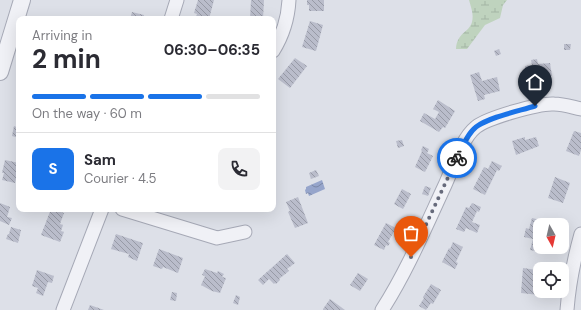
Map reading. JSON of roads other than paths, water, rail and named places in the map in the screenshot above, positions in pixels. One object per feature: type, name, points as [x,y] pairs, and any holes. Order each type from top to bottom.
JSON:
[{"type":"street","points":[[17,16],[22,0]]},
{"type":"street","points":[[172,16],[176,0]]},
{"type":"street","points":[[276,46],[285,27],[289,0]]},
{"type":"street","points":[[0,72],[16,20]]},
{"type":"street","points":[[382,310],[393,292],[420,239],[463,146],[476,127],[499,117],[535,106],[554,104],[581,109]]},
{"type":"street","points":[[63,310],[101,212]]},
{"type":"street","points":[[132,212],[217,238],[246,232]]},
{"type":"street","points":[[567,310],[575,254],[581,234]]},
{"type":"water","points":[[322,180],[325,189],[309,196],[308,193],[306,194],[306,187]]}]
